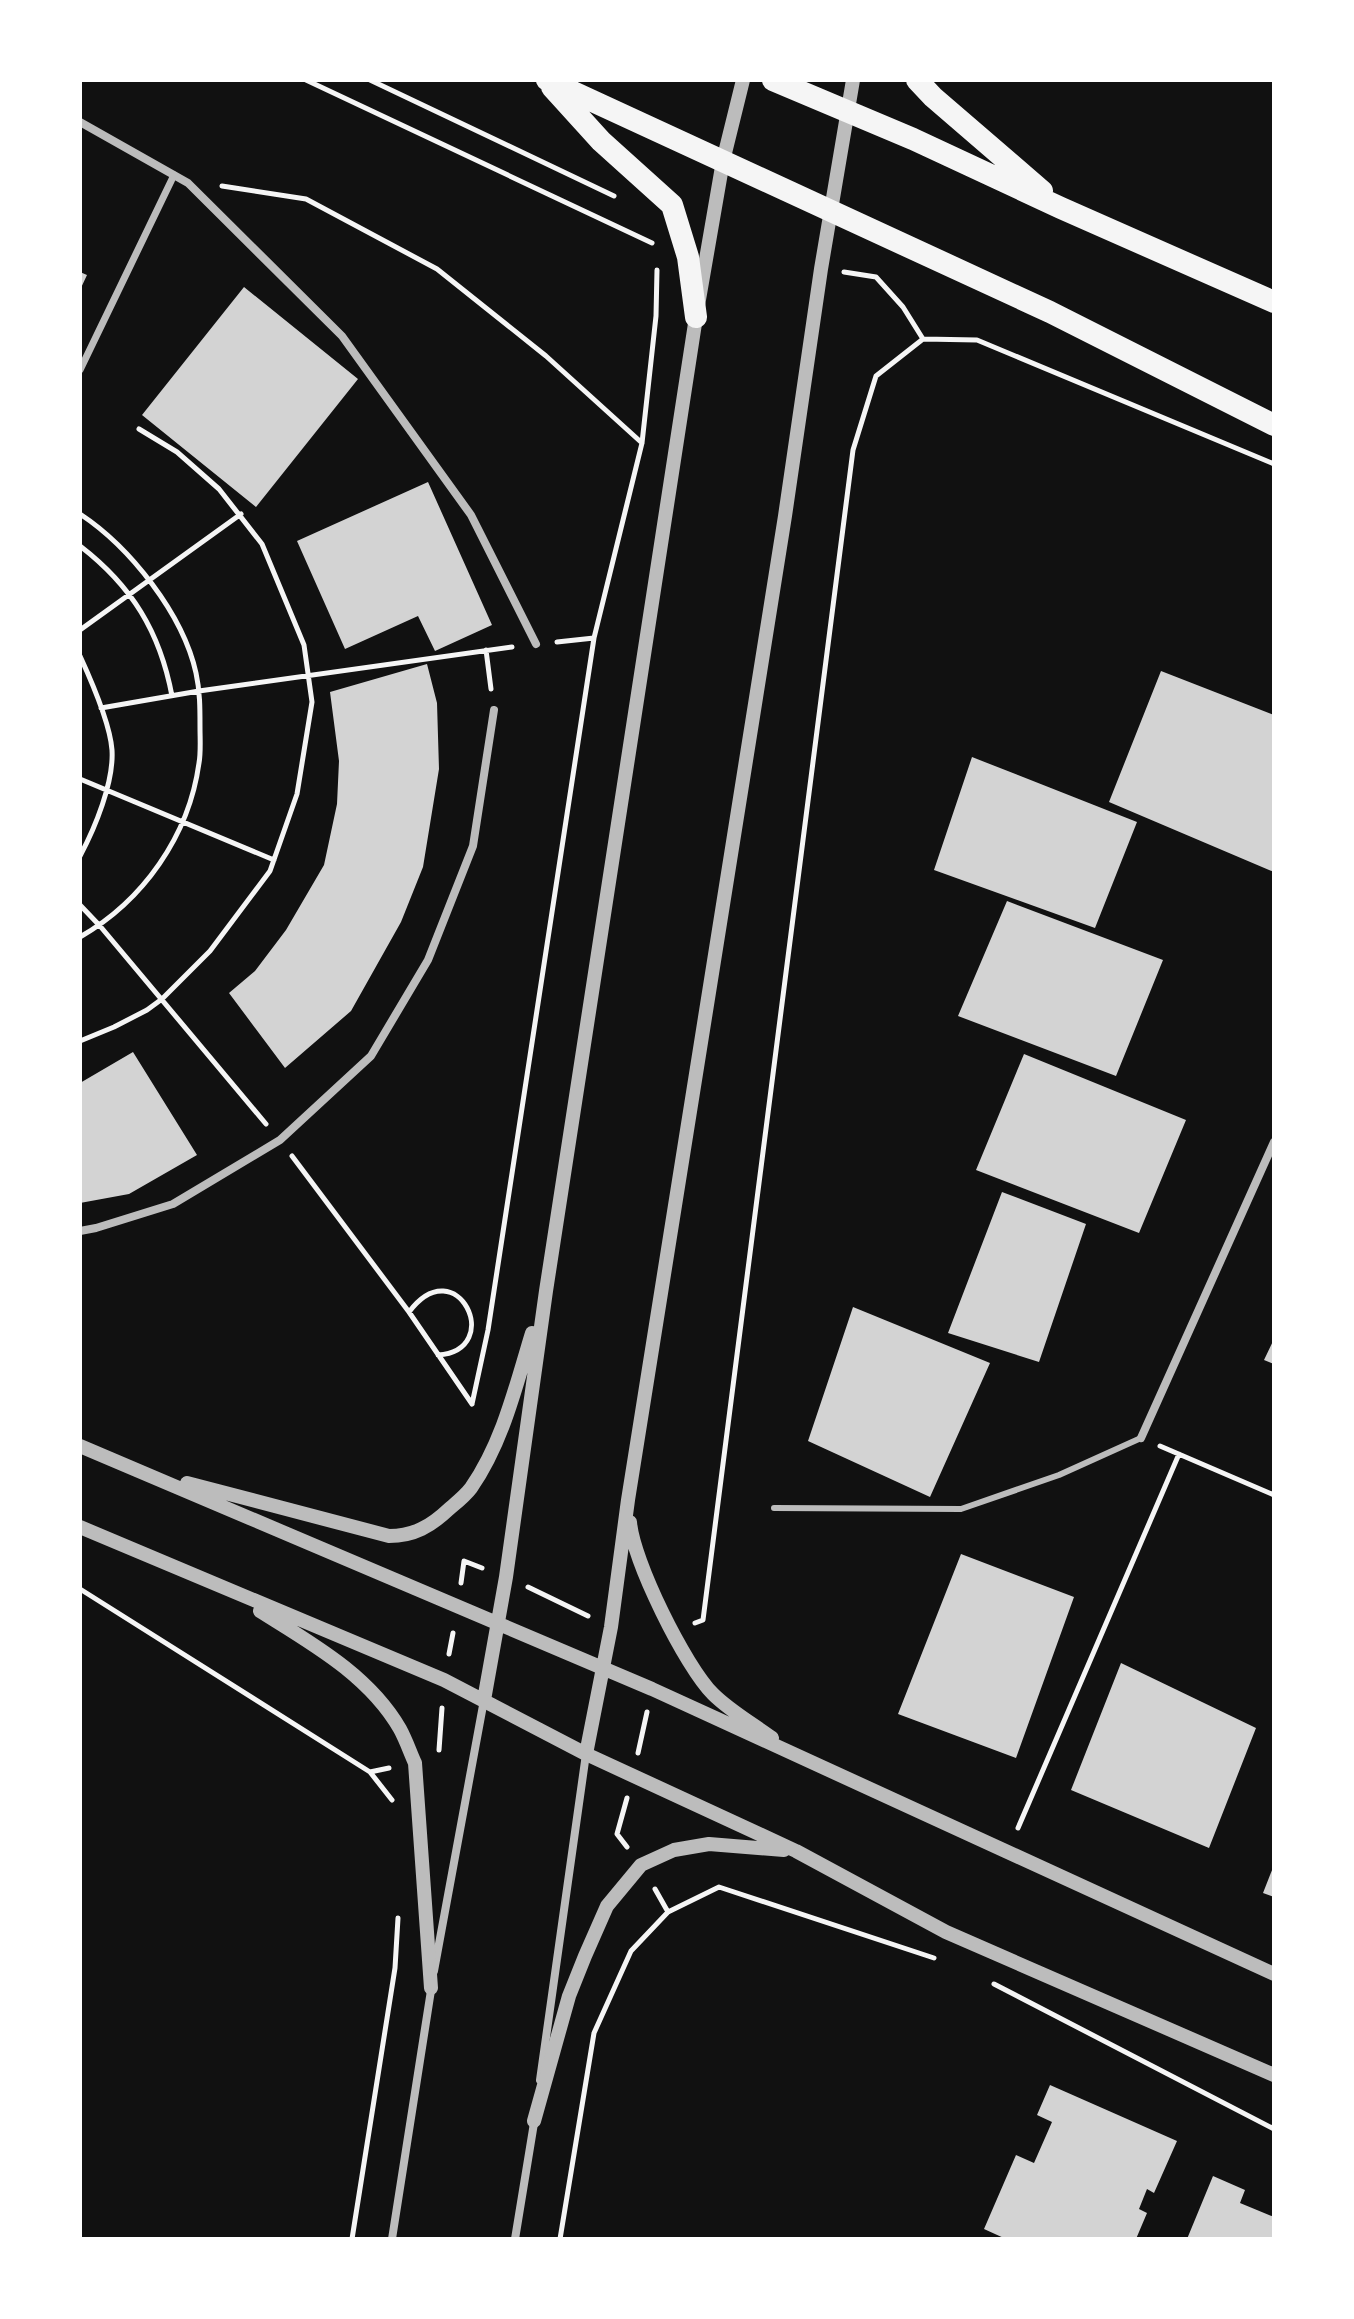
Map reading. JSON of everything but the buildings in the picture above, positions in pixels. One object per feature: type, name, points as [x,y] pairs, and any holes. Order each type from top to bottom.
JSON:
[{"type":"highway","points":[[546,80],[1050,312],[1274,425]]},
{"type":"highway","points":[[546,80],[601,141],[672,205],[688,257],[696,317]]},
{"type":"highway","points":[[773,80],[848,110],[1274,302]]},
{"type":"highway","points":[[917,80],[1061,208]]},
{"type":"street","points":[[392,2239],[431,1988],[506,1577],[546,1291],[696,317],[723,161],[743,80]]},
{"type":"street","points":[[515,2239],[573,1831],[611,1627],[628,1500],[853,80]]},
{"type":"street","points":[[80,122],[188,183],[342,336],[471,515],[536,644]]},
{"type":"street","points":[[80,370],[174,175]]},
{"type":"street","points":[[80,1231],[173,1204],[280,1140],[371,1056],[428,960],[473,846],[494,710]]},
{"type":"street","points":[[1141,1438],[1274,1142]]},
{"type":"street","points":[[136,1469],[389,1536],[405,1536],[425,1529],[469,1490],[491,1455],[546,1291]]},
{"type":"street","points":[[80,1446],[652,1689],[1274,1974]]},
{"type":"street","points":[[628,1500],[630,1528],[638,1556],[673,1631],[702,1681],[714,1695],[798,1758]]},
{"type":"street","points":[[80,1527],[444,1680],[586,1754],[796,1851],[946,1932],[1274,2075]]},
{"type":"street","points":[[222,1588],[336,1660],[379,1699],[401,1731],[415,1763],[431,1988]]},
{"type":"street","points":[[534,2121],[569,1996],[585,1956],[607,1906],[641,1865],[674,1850],[709,1844],[796,1851]]},
{"type":"lane","points":[[774,1508],[961,1509],[1059,1475],[1141,1438]]},
{"type":"path","points":[[306,80],[658,246],[658,231]]},
{"type":"path","points":[[370,80],[615,196]]},
{"type":"path","points":[[210,184],[306,199],[437,269],[546,356],[642,443]]},
{"type":"path","points":[[472,1404],[488,1330],[594,638],[642,443],[656,316],[657,260]]},
{"type":"path","points":[[821,269],[876,277],[903,307],[923,339]]},
{"type":"path","points":[[673,1631],[703,1620],[853,450],[876,376],[923,339],[977,340],[1274,464]]},
{"type":"path","points":[[80,1041],[114,1027],[162,999],[210,951],[270,871],[297,794],[312,702],[304,645],[262,544],[219,489],[177,452],[139,429]]},
{"type":"path","points":[[80,514],[114,540],[149,579],[184,636],[196,670],[199,691],[200,763],[184,822],[157,869],[130,900],[100,926],[80,937]]},
{"type":"path","points":[[80,630],[241,514]]},
{"type":"path","points":[[80,546],[96,558],[138,606],[153,632],[166,666],[172,696]]},
{"type":"path","points":[[101,708],[309,675],[594,638]]},
{"type":"path","points":[[486,650],[494,710]]},
{"type":"path","points":[[80,656],[101,708],[112,748],[105,790],[80,856]]},
{"type":"path","points":[[80,779],[274,860]]},
{"type":"path","points":[[409,1312],[418,1300],[437,1291],[457,1295],[465,1303],[473,1322],[466,1342],[449,1354],[438,1355]]},
{"type":"path","points":[[1141,1438],[1274,1495]]},
{"type":"path","points":[[1007,1852],[1179,1454]]},
{"type":"path","points":[[464,1561],[506,1577],[611,1627]]},
{"type":"path","points":[[80,1589],[370,1772],[395,1804]]},
{"type":"path","points":[[652,1689],[617,1834],[641,1865],[668,1912]]},
{"type":"path","points":[[370,1772],[415,1763]]},
{"type":"path","points":[[560,2239],[594,2033],[631,1951],[668,1912],[719,1887],[943,1961]]},
{"type":"path","points":[[352,2239],[395,1968],[398,1906]]},
{"type":"path","points":[[985,1980],[1274,2129]]}]
